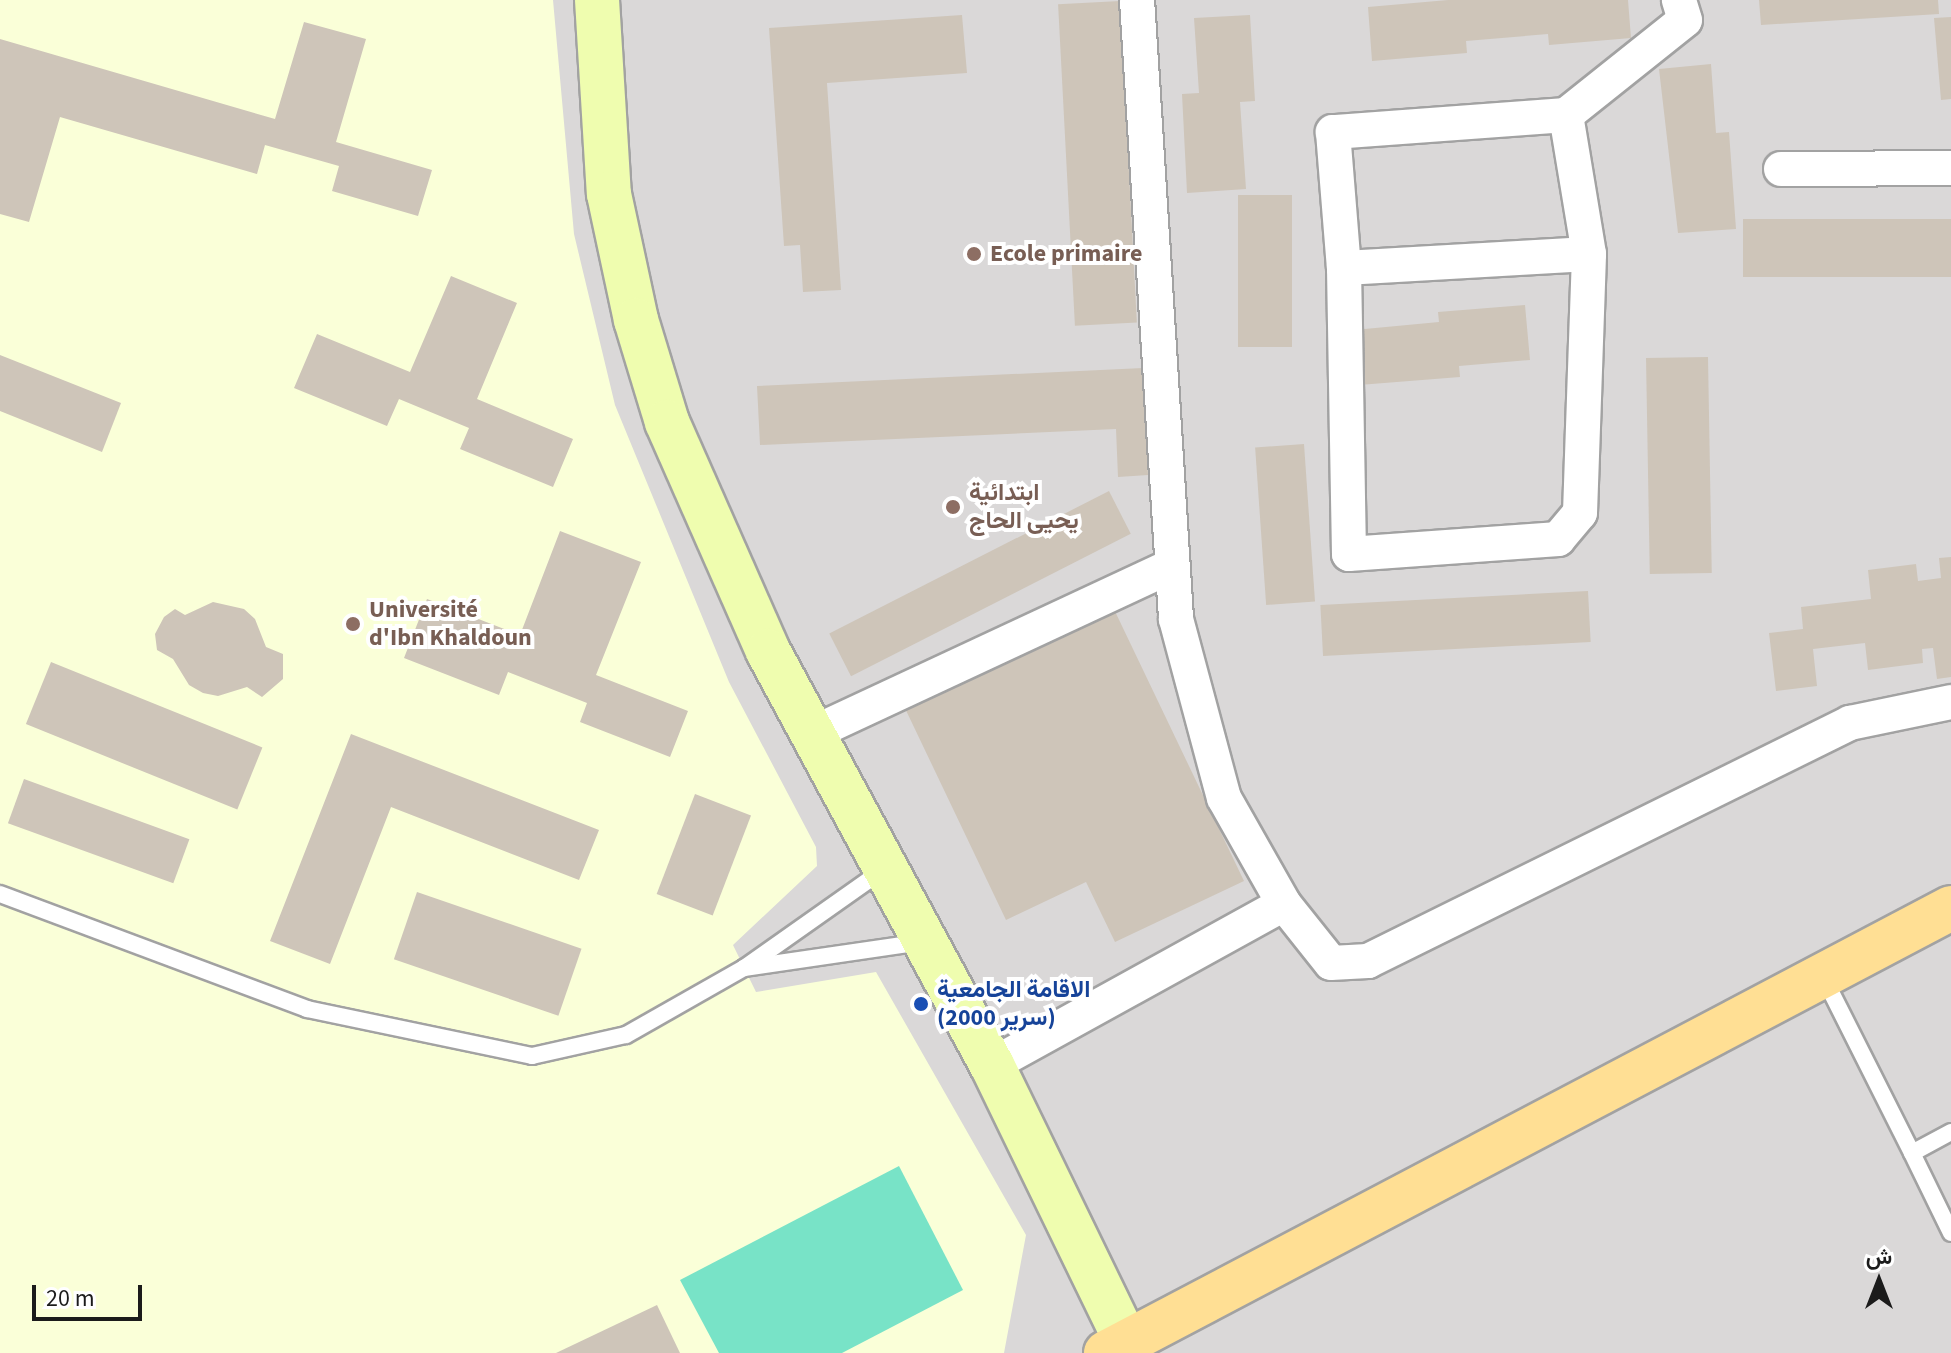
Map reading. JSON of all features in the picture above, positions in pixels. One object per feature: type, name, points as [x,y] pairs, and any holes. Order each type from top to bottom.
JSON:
[{"type":"main road","points":[[597,0],[609,194],[636,320],[667,422],[768,651],[883,870],[926,942],[992,1065],[1123,1350],[1951,908]]},
{"type":"street","points":[[1137,0],[1176,619],[1224,798],[1284,904],[1331,963],[1368,961],[1850,723],[1951,702]]},
{"type":"street","points":[[1566,115],[1589,254],[1580,513],[1558,539],[1349,554],[1344,268],[1333,132],[1566,115],[1685,20],[1679,0]]},
{"type":"street","points":[[1781,169],[1951,168]]},
{"type":"street","points":[[1344,268],[1589,254]]},
{"type":"street","points":[[811,734],[1172,566]]},
{"type":"street","points":[[992,1065],[1284,904]]},
{"type":"lane","points":[[0,894],[307,1009],[532,1056],[626,1035],[744,968],[883,870]]},
{"type":"lane","points":[[744,968],[926,942]]},
{"type":"lane","points":[[1822,975],[1951,1233]]},
{"type":"lane","points":[[1912,1153],[1951,1132]]},
{"type":"shaded area","points":[[0,0],[1951,0],[1951,1353],[0,1353]]},
{"type":"shaded area","name":"Université d'Ibn Khaldoun","points":[[0,0],[553,0],[574,234],[615,405],[729,682],[816,847],[817,866],[733,945],[756,992],[876,972],[1026,1235],[1004,1353],[0,1353]]},
{"type":"green space","points":[[899,1166],[963,1290],[842,1353],[719,1353],[680,1280]]},
{"type":"building","points":[[1448,0],[1628,0],[1631,38],[1549,45],[1548,34],[1466,41],[1467,53],[1372,61],[1368,7]]},
{"type":"building","points":[[1759,0],[1938,0],[1939,14],[1761,25]]},
{"type":"building","points":[[1120,1],[1137,323],[1075,326],[1058,4]]},
{"type":"building","points":[[962,15],[967,73],[827,83],[841,290],[803,292],[800,245],[784,246],[769,28]]},
{"type":"building","points":[[1250,15],[1255,101],[1240,102],[1246,189],[1187,193],[1182,94],[1199,93],[1194,18]]},
{"type":"building","points":[[1951,17],[1951,99],[1941,100],[1934,18]]},
{"type":"building","points":[[304,22],[366,39],[336,142],[432,170],[418,216],[332,191],[339,166],[265,145],[257,174],[60,117],[29,222],[0,214],[0,39],[275,119]]},
{"type":"building","points":[[1711,64],[1716,133],[1729,132],[1736,229],[1678,233],[1659,69]]},
{"type":"building","points":[[1238,195],[1292,195],[1292,347],[1238,347]]},
{"type":"building","points":[[1743,219],[1951,219],[1951,277],[1743,277]]},
{"type":"building","points":[[451,276],[517,303],[477,399],[573,439],[553,487],[460,449],[469,428],[399,399],[387,426],[294,388],[317,334],[410,372]]},
{"type":"building","points":[[1525,305],[1530,360],[1459,366],[1460,377],[1359,385],[1354,330],[1439,322],[1438,312]]},
{"type":"building","points":[[0,355],[121,403],[102,452],[0,411]]},
{"type":"building","points":[[1708,357],[1712,573],[1650,574],[1646,358]]},
{"type":"building","points":[[1143,368],[1148,475],[1118,477],[1116,429],[760,445],[757,386]]},
{"type":"building","points":[[1304,444],[1315,602],[1266,605],[1255,447]]},
{"type":"building","points":[[1109,491],[1131,534],[851,676],[829,634]]},
{"type":"building","points":[[560,531],[641,562],[596,675],[688,711],[670,757],[580,722],[587,703],[508,672],[499,695],[404,658],[427,599],[520,635]]},
{"type":"building","points":[[1951,557],[1951,677],[1937,679],[1933,648],[1922,649],[1923,663],[1868,670],[1865,643],[1813,649],[1817,686],[1776,691],[1769,633],[1803,629],[1801,607],[1871,599],[1868,570],[1916,564],[1918,581],[1941,578],[1939,558]]},
{"type":"building","points":[[1588,591],[1591,642],[1323,656],[1320,605]]},
{"type":"building","points":[[213,602],[244,609],[255,619],[266,647],[283,654],[283,679],[262,697],[247,687],[218,696],[203,693],[189,685],[173,659],[157,650],[155,634],[164,617],[175,609],[185,615]]},
{"type":"building","points":[[1111,603],[1244,881],[1115,942],[1086,882],[1006,920],[902,702]]},
{"type":"building","points":[[51,662],[262,747],[237,810],[26,724]]},
{"type":"building","points":[[351,734],[599,830],[579,880],[391,807],[330,964],[270,941]]},
{"type":"building","points":[[24,779],[189,839],[173,883],[8,823]]},
{"type":"building","points":[[695,794],[751,816],[713,915],[657,894]]},
{"type":"building","points":[[417,892],[582,949],[558,1016],[394,959]]},
{"type":"building","points":[[657,1305],[680,1353],[556,1353]]},
{"type":"place","name":"Ecole primaire","points":[[974,254]]},
{"type":"place","name":"ابتدائية يحيى الحاج","points":[[953,507]]},
{"type":"place","name":"Université d'Ibn Khaldoun","points":[[353,624]]},
{"type":"place","name":"الاقامة الجامعية (2000 سرير)","points":[[921,1004]]}]
